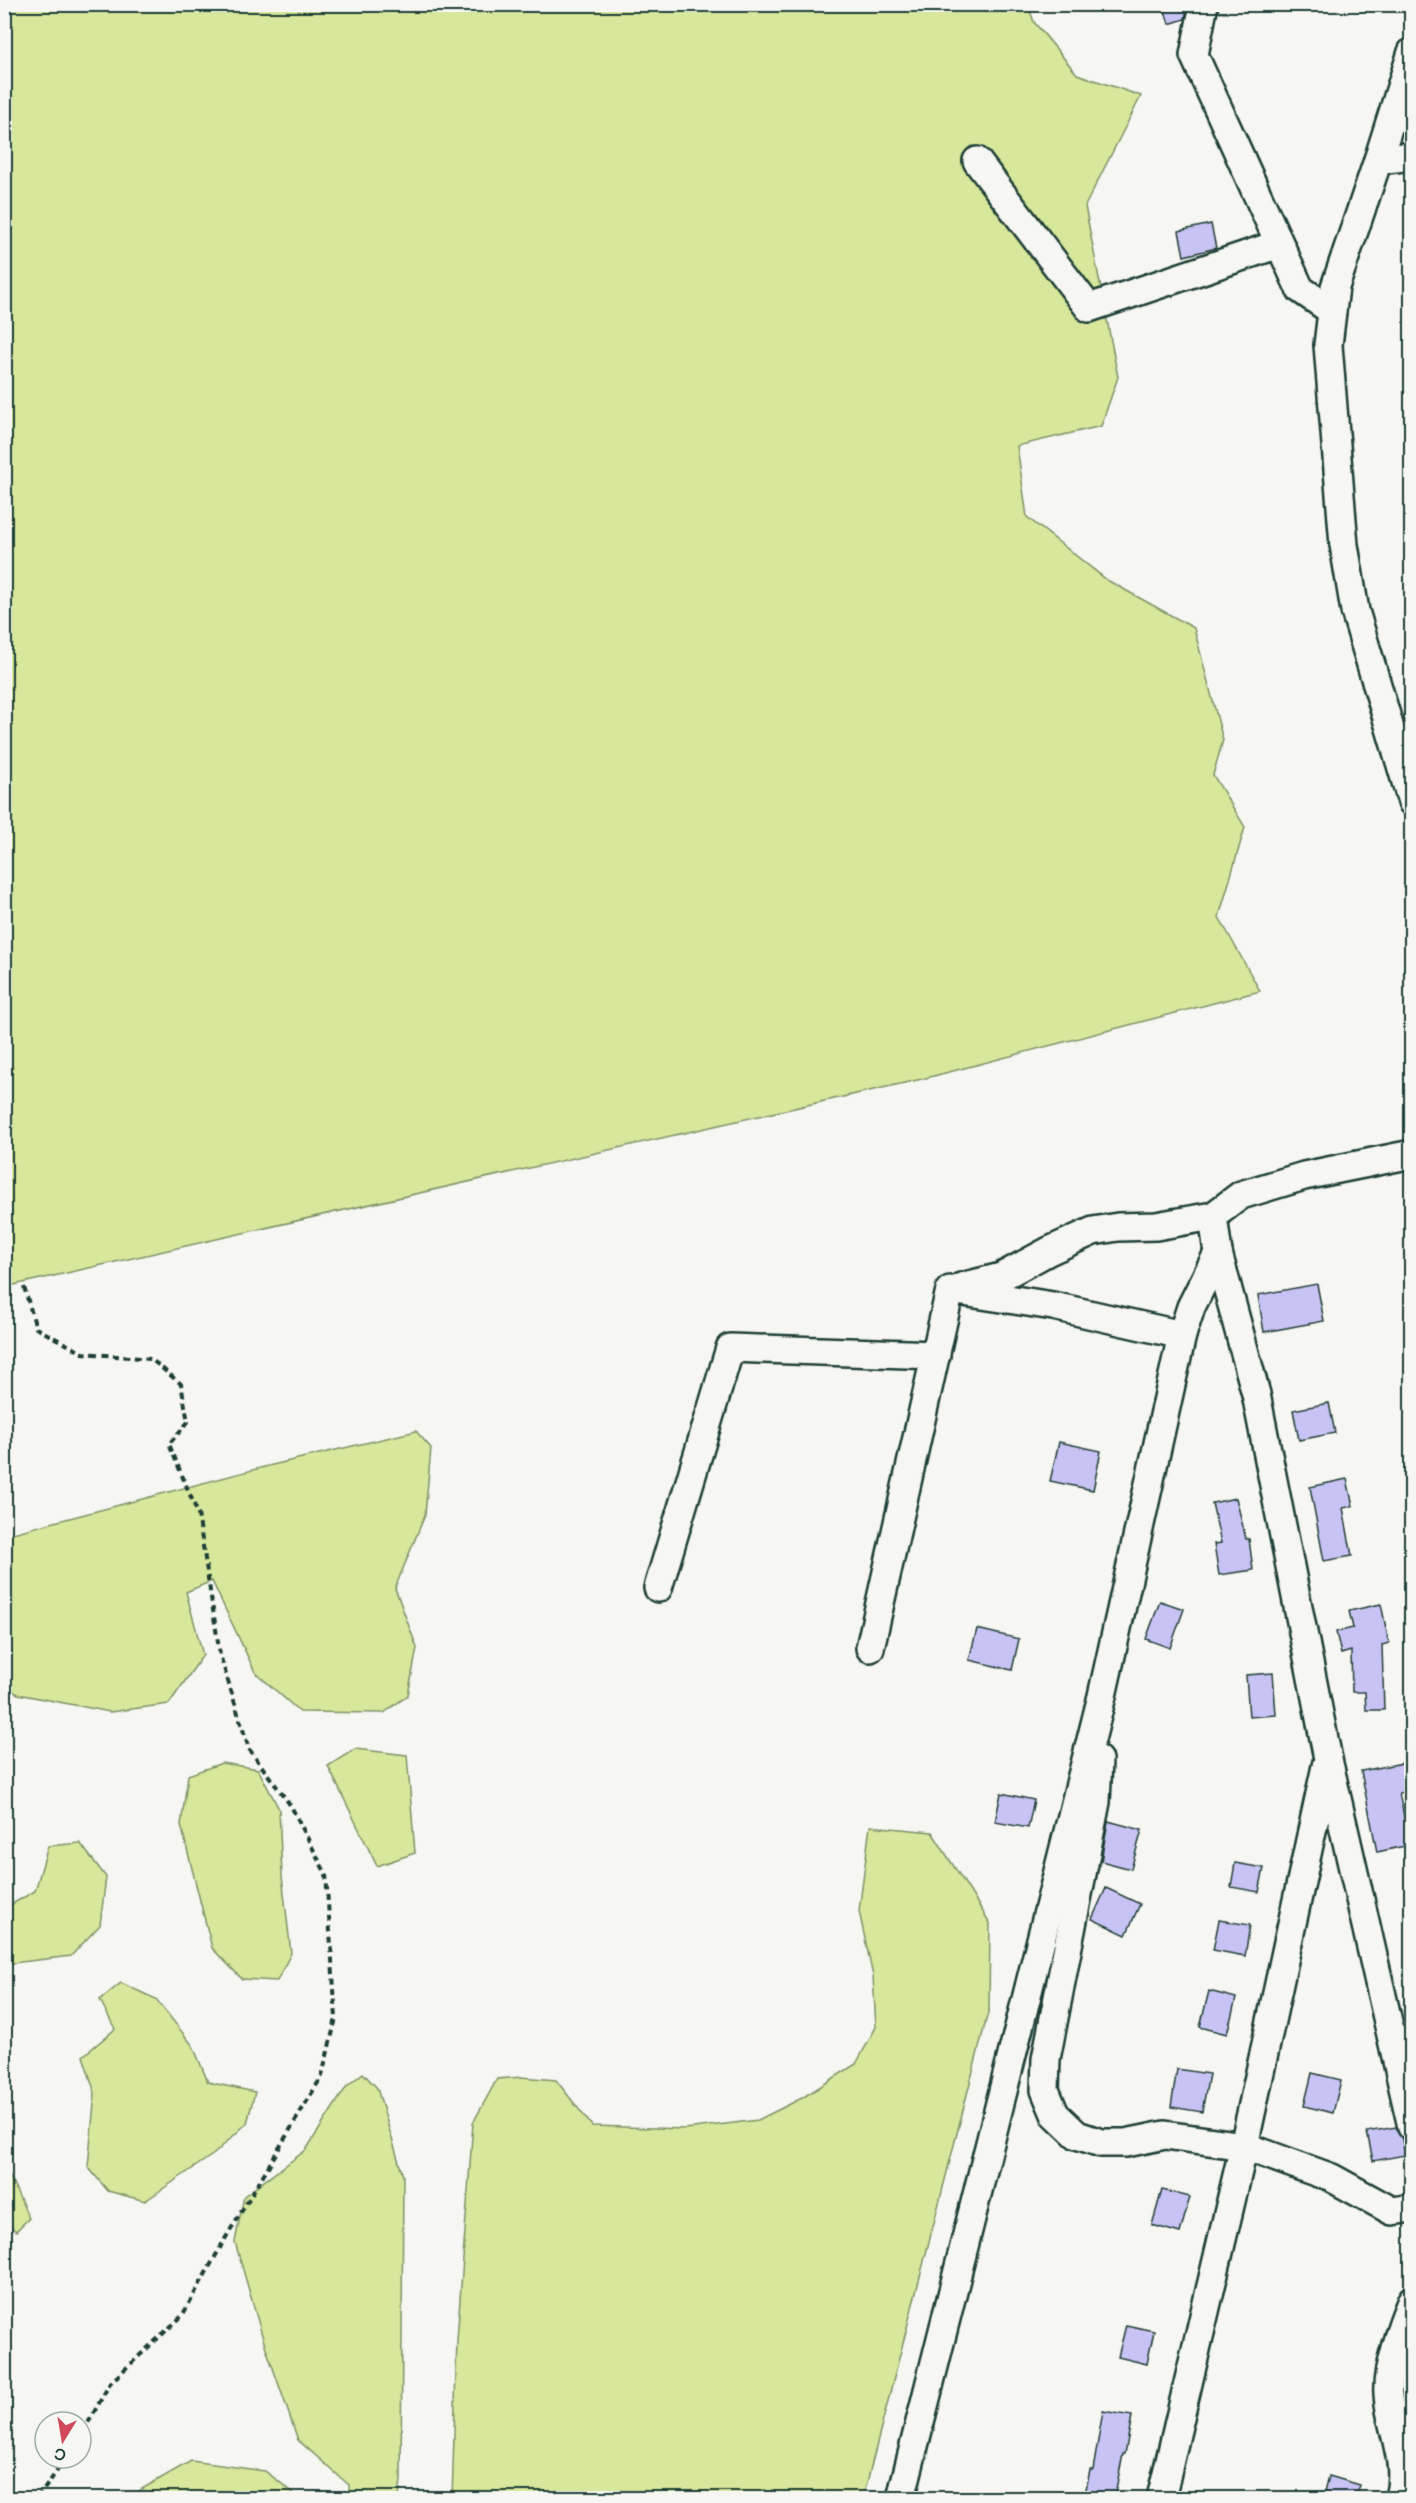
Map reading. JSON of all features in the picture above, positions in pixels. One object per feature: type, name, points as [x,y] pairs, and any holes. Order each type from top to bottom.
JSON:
[{"type":"street","points":[[1204,4],[1194,55],[1300,289],[1332,311]]},
{"type":"street","points":[[1412,52],[1335,286],[1328,345],[1344,544],[1355,611],[1412,802]]},
{"type":"street","points":[[1378,160],[1412,156]]},
{"type":"street","points":[[977,161],[1089,308],[1279,244]]},
{"type":"street","points":[[950,1290],[1001,1277],[1093,1231],[1118,1227],[1156,1226],[1213,1216],[1241,1195],[1304,1176],[1412,1154]]},
{"type":"street","points":[[1213,1216],[1218,1253],[1256,1394],[1328,1759],[1412,2127]]},
{"type":"street","points":[[901,2499],[1102,1696],[1182,1335],[1191,1306],[1218,1253]]},
{"type":"street","points":[[950,1290],[1053,1306],[1182,1335]]},
{"type":"street","points":[[870,1648],[950,1290]]},
{"type":"street","points":[[658,1588],[729,1348],[936,1355]]},
{"type":"street","points":[[1102,1696],[1096,1802],[1046,2060],[1045,2090],[1055,2114],[1077,2135],[1101,2143],[1126,2143],[1165,2135],[1244,2146],[1332,2178],[1392,2211],[1412,2208]]},
{"type":"street","points":[[1161,2499],[1244,2146],[1328,1759]]},
{"type":"street","points":[[1399,2499],[1403,2459],[1391,2420],[1387,2390],[1398,2332],[1412,2300]]},
{"type":"path","points":[[24,1287],[36,1328],[83,1353],[151,1359],[181,1384],[188,1422],[169,1444],[198,1514],[220,1655],[249,1749],[291,1806],[326,1874],[336,2018],[322,2076],[182,2316],[110,2383],[93,2414]]},
{"type":"path","points":[[38,2499],[58,2470]]},
{"type":"green space","points":[[4,5],[1028,5],[1034,22],[1077,74],[1141,96],[1085,206],[1118,377],[1101,426],[1017,446],[1027,517],[1107,580],[1194,628],[1223,740],[1213,775],[1245,827],[1219,917],[1260,991],[922,1079],[5,1287]]},
{"type":"green space","points":[[416,1431],[431,1448],[425,1515],[395,1588],[417,1648],[408,1695],[384,1713],[300,1712],[255,1672],[212,1581],[186,1592],[203,1655],[169,1704],[110,1712],[18,1694],[5,1687],[5,1535],[268,1466]]},
{"type":"green space","points":[[355,1749],[407,1755],[415,1853],[377,1866],[328,1766]]},
{"type":"green space","points":[[222,1763],[258,1769],[279,1809],[282,1876],[291,1953],[277,1981],[242,1979],[212,1948],[181,1825],[188,1775]]},
{"type":"green space","points":[[870,1826],[932,1832],[990,1923],[989,2009],[863,2498],[452,2498],[457,2340],[473,2123],[497,2079],[521,2077],[556,2080],[592,2126],[685,2129],[758,2120],[802,2098],[856,2064],[876,2027],[873,1976],[859,1911]]},
{"type":"green space","points":[[80,1843],[106,1877],[100,1925],[71,1956],[5,1964],[5,1908],[35,1891],[48,1846]]},
{"type":"green space","points":[[121,1983],[156,1999],[193,2046],[208,2082],[255,2092],[247,2123],[214,2154],[145,2201],[108,2191],[88,2167],[95,2093],[83,2056],[115,2029],[100,2000]]},
{"type":"green space","points":[[363,2073],[377,2088],[403,2176],[399,2498],[349,2498],[349,2485],[298,2440],[264,2342],[235,2242],[244,2196],[306,2150],[347,2086]]},
{"type":"green space","points":[[5,2166],[29,2218],[16,2231],[5,2221]]},
{"type":"green space","points":[[191,2461],[265,2471],[295,2494],[296,2498],[126,2498]]},
{"type":"building","points":[[1163,4],[1188,4],[1185,19],[1169,24]]},
{"type":"building","points":[[1211,224],[1216,248],[1184,256],[1179,231]]},
{"type":"building","points":[[1317,1284],[1324,1321],[1264,1332],[1258,1295]]},
{"type":"building","points":[[1329,1403],[1335,1433],[1299,1440],[1293,1410]]},
{"type":"building","points":[[1059,1442],[1101,1451],[1093,1490],[1050,1481]]},
{"type":"building","points":[[1347,1479],[1353,1506],[1343,1508],[1352,1556],[1324,1561],[1310,1487]]},
{"type":"building","points":[[1236,1498],[1246,1539],[1249,1539],[1253,1570],[1219,1575],[1214,1544],[1221,1543],[1212,1503]]},
{"type":"building","points":[[1160,1601],[1184,1609],[1170,1648],[1146,1639]]},
{"type":"building","points":[[1381,1604],[1389,1643],[1382,1645],[1384,1710],[1366,1710],[1365,1692],[1352,1692],[1351,1651],[1341,1654],[1336,1632],[1353,1628],[1349,1611]]},
{"type":"building","points":[[977,1629],[1019,1639],[1012,1670],[969,1660]]},
{"type":"building","points":[[1273,1673],[1276,1715],[1249,1717],[1246,1675]]},
{"type":"building","points":[[1403,1763],[1408,1792],[1399,1793],[1410,1845],[1377,1852],[1361,1771]]},
{"type":"building","points":[[1001,1793],[1034,1800],[1028,1828],[995,1822]]},
{"type":"building","points":[[1108,1821],[1142,1830],[1131,1869],[1101,1861]]},
{"type":"building","points":[[1235,1863],[1264,1868],[1259,1892],[1231,1887]]},
{"type":"building","points":[[1106,1888],[1140,1904],[1126,1935],[1092,1919]]},
{"type":"building","points":[[1219,1920],[1250,1925],[1245,1956],[1213,1950]]},
{"type":"building","points":[[1209,1991],[1236,1998],[1227,2034],[1200,2027]]},
{"type":"building","points":[[1177,2069],[1209,2074],[1202,2112],[1171,2107]]},
{"type":"building","points":[[1312,2073],[1341,2080],[1333,2113],[1304,2106]]},
{"type":"building","points":[[1396,2127],[1402,2139],[1405,2155],[1373,2161],[1367,2132]]},
{"type":"building","points":[[1162,2190],[1190,2197],[1180,2233],[1152,2225]]},
{"type":"building","points":[[1126,2325],[1154,2331],[1147,2364],[1118,2357]]},
{"type":"building","points":[[1103,2411],[1132,2416],[1125,2454],[1123,2454],[1114,2499],[1084,2499],[1090,2470],[1093,2470]]},
{"type":"building","points":[[1329,2476],[1360,2485],[1356,2499],[1323,2499]]}]
